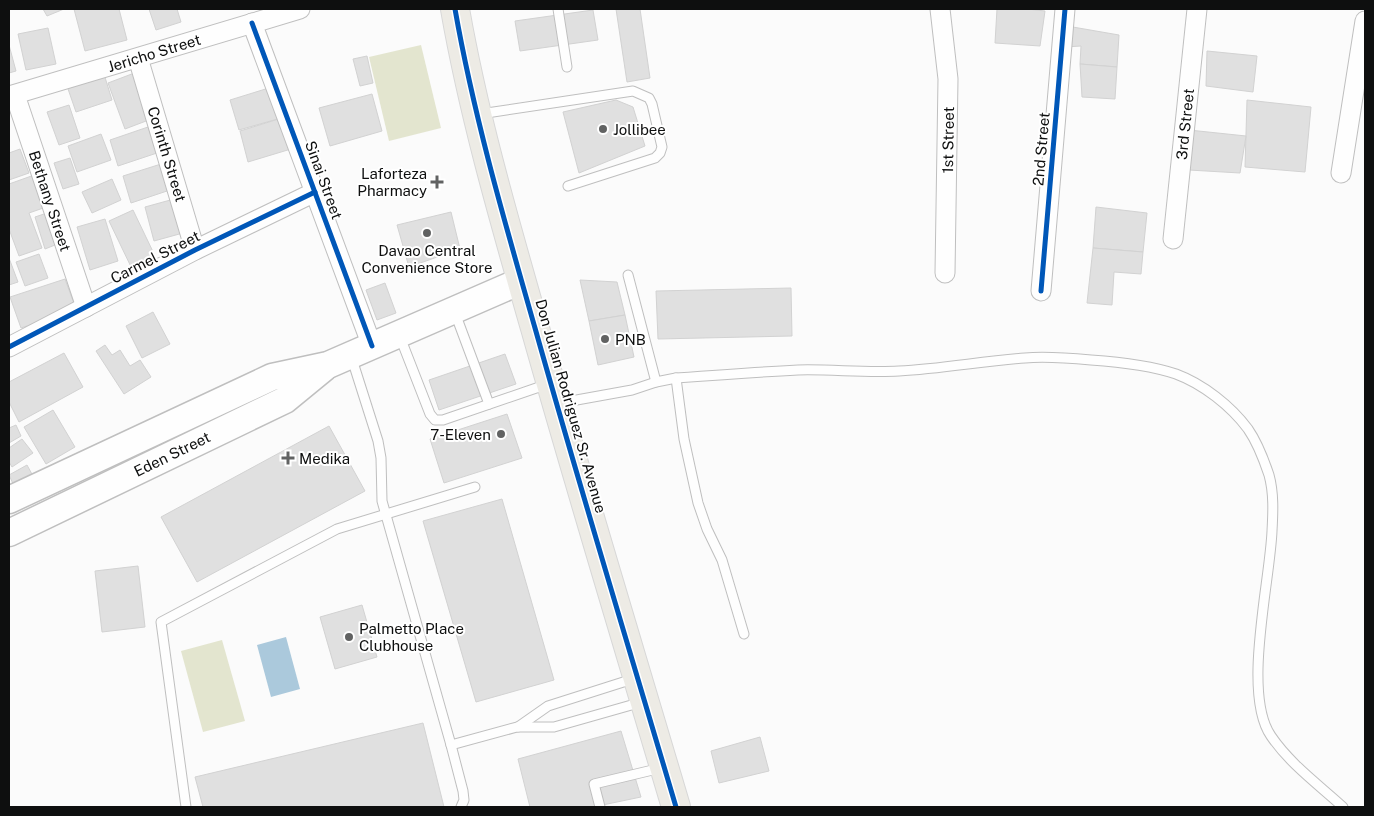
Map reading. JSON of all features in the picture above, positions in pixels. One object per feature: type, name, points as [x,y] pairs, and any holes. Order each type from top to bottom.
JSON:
[{"type":"main road","name":"Don Julian Rodriguez Sr. Avenue","points":[[455,9],[478,114],[522,282],[676,807]]},
{"type":"main road","name":"Eden Street","points":[[9,500],[272,377],[350,355],[522,282]]},
{"type":"main road","name":"Eden Street","points":[[9,533],[285,400],[350,355]]},
{"type":"street","name":"Jericho Street","points":[[12,96],[300,9]]},
{"type":"street","name":"1st Street","points":[[940,9],[948,78],[945,273]]},
{"type":"street","name":"2nd Street","points":[[1041,291],[1065,9]]},
{"type":"street","name":"3rd Street","points":[[1173,239],[1198,9]]},
{"type":"street","points":[[1341,173],[1365,21]]},
{"type":"street","name":"Sinai Street","points":[[252,23],[315,192],[350,355]]},
{"type":"street","name":"Corinth Street","points":[[138,58],[196,250]]},
{"type":"street","name":"Bethany Street","points":[[12,96],[86,307]]},
{"type":"street","name":"Carmel Street","points":[[9,347],[196,250],[315,192]]},
{"type":"lane","points":[[558,9],[567,67]]},
{"type":"lane","points":[[478,114],[632,91],[648,98],[652,104],[662,147],[660,153],[655,158],[568,186]]},
{"type":"lane","points":[[628,276],[656,382]]},
{"type":"lane","points":[[454,311],[489,404]]},
{"type":"lane","points":[[399,334],[431,417],[438,421],[489,404],[554,394],[632,390],[676,378],[799,370],[883,372],[921,370],[1026,358],[1064,358],[1146,366],[1178,375],[1207,390],[1230,409],[1249,430],[1270,477],[1273,503],[1272,532],[1258,652],[1258,690],[1262,713],[1269,734],[1283,753],[1343,807]]},
{"type":"lane","points":[[350,355],[378,441],[381,458],[382,501],[463,791],[464,800],[461,807]]},
{"type":"lane","points":[[676,378],[684,439],[698,503],[728,576],[744,634]]},
{"type":"lane","points":[[186,807],[161,622],[337,529],[475,487]]},
{"type":"lane","points":[[451,745],[517,728],[554,728],[641,689]]},
{"type":"lane","points":[[517,728],[548,706],[641,689]]},
{"type":"lane","points":[[600,807],[594,784],[664,767]]},
{"type":"green space","points":[[421,45],[441,128],[389,141],[369,57]]},
{"type":"green space","points":[[222,640],[245,721],[203,732],[181,651]]},
{"type":"water","points":[[286,637],[300,689],[271,697],[257,645]]},
{"type":"building","points":[[43,9],[64,9],[47,16]]},
{"type":"building","points":[[74,9],[119,9],[127,40],[85,51]]},
{"type":"building","points":[[149,9],[177,9],[181,22],[156,30]]},
{"type":"building","points":[[616,9],[640,9],[650,78],[627,82]]},
{"type":"building","points":[[997,9],[1045,11],[1040,46],[995,43]]},
{"type":"building","points":[[593,10],[598,40],[520,51],[515,21]]},
{"type":"building","points":[[1067,26],[1119,35],[1117,67],[1080,64],[1081,46],[1065,47]]},
{"type":"building","points":[[48,28],[56,64],[26,70],[18,34]]},
{"type":"building","points":[[9,45],[16,71],[9,73]]},
{"type":"building","points":[[1207,51],[1257,56],[1253,92],[1206,86]]},
{"type":"building","points":[[367,56],[373,83],[360,86],[353,59]]},
{"type":"building","points":[[1080,64],[1117,67],[1115,99],[1082,97]]},
{"type":"building","points":[[137,72],[154,118],[125,129],[108,83]]},
{"type":"building","points":[[104,74],[112,100],[76,112],[67,86]]},
{"type":"building","points":[[272,87],[281,118],[239,130],[230,100]]},
{"type":"building","points":[[372,94],[382,131],[330,146],[319,108]]},
{"type":"building","name":"Jollibee","points":[[616,100],[633,107],[645,146],[579,173],[563,112]]},
{"type":"building","points":[[1247,100],[1311,107],[1305,172],[1245,167]]},
{"type":"building","points":[[69,105],[80,138],[59,145],[47,112]]},
{"type":"building","points":[[282,118],[291,149],[248,162],[240,131]]},
{"type":"building","points":[[148,127],[157,153],[118,166],[110,140]]},
{"type":"building","points":[[1189,130],[1246,136],[1240,173],[1189,170]]},
{"type":"building","points":[[101,134],[111,160],[77,172],[68,146]]},
{"type":"building","points":[[20,149],[29,173],[9,180],[9,153]]},
{"type":"building","points":[[70,158],[79,184],[63,189],[54,163]]},
{"type":"building","points":[[161,164],[170,190],[131,203],[123,176]]},
{"type":"building","points":[[37,174],[49,206],[29,213],[42,248],[19,256],[9,229],[9,184]]},
{"type":"building","points":[[112,179],[121,200],[92,213],[82,192]]},
{"type":"building","points":[[174,199],[183,233],[154,241],[145,207]]},
{"type":"building","points":[[1096,207],[1147,213],[1143,252],[1093,248]]},
{"type":"building","points":[[133,210],[157,260],[133,271],[109,221]]},
{"type":"building","points":[[50,212],[60,243],[45,249],[35,217]]},
{"type":"building","name":"Davao Central Convenience Store","points":[[451,212],[460,249],[409,267],[397,225]]},
{"type":"building","points":[[105,219],[118,261],[90,270],[77,227]]},
{"type":"building","points":[[1093,248],[1143,252],[1141,274],[1114,272],[1112,305],[1087,303]]},
{"type":"building","points":[[39,254],[48,278],[25,286],[16,262]]},
{"type":"building","points":[[9,258],[18,282],[9,285]]},
{"type":"building","points":[[65,279],[76,309],[21,328],[10,297]]},
{"type":"building","points":[[580,280],[617,282],[625,315],[589,321]]},
{"type":"building","points":[[385,283],[396,313],[377,320],[366,290]]},
{"type":"building","points":[[791,288],[792,336],[658,339],[656,291]]},
{"type":"building","points":[[153,312],[170,344],[142,358],[126,326]]},
{"type":"building","points":[[625,315],[634,357],[598,365],[589,321]]},
{"type":"building","points":[[105,345],[112,355],[120,350],[130,366],[140,360],[151,377],[124,394],[96,351]]},
{"type":"building","points":[[64,353],[83,387],[19,422],[9,402],[9,382]]},
{"type":"building","points":[[505,354],[516,384],[439,410],[429,380]]},
{"type":"building","points":[[53,410],[75,447],[46,464],[24,427]]},
{"type":"building","points":[[507,414],[522,458],[444,483],[430,439]]},
{"type":"building","points":[[16,425],[21,436],[9,443],[9,428]]},
{"type":"building","points":[[329,426],[365,491],[197,582],[161,517]]},
{"type":"building","points":[[22,439],[33,453],[12,467],[9,462],[9,448]]},
{"type":"building","points":[[27,465],[33,476],[14,486],[9,475]]},
{"type":"building","points":[[502,499],[554,680],[476,702],[423,521]]},
{"type":"building","points":[[138,566],[145,627],[102,632],[95,571]]},
{"type":"building","name":"Palmetto Place Clubhouse","points":[[362,605],[377,657],[335,669],[320,617]]},
{"type":"building","points":[[423,723],[444,807],[203,807],[195,777]]},
{"type":"building","points":[[621,731],[641,797],[593,807],[530,807],[518,759]]},
{"type":"building","points":[[760,737],[769,771],[719,783],[711,751]]},
{"type":"cycle path","points":[[455,9],[471,90],[502,209],[569,448],[676,807]]},
{"type":"cycle path","points":[[1041,291],[1065,9]]},
{"type":"cycle path","points":[[252,23],[372,346]]},
{"type":"cycle path","points":[[9,347],[195,250],[315,192]]},
{"type":"place","name":"Jollibee","points":[[603,129]]},
{"type":"place","name":"Laforteza Pharmacy","points":[[437,182]]},
{"type":"place","name":"Davao Central Convenience Store","points":[[427,233]]},
{"type":"place","name":"PNB","points":[[605,339]]},
{"type":"place","name":"7-Eleven","points":[[501,434]]},
{"type":"place","name":"Medika","points":[[288,458]]},
{"type":"place","name":"Palmetto Place Clubhouse","points":[[349,637]]}]
